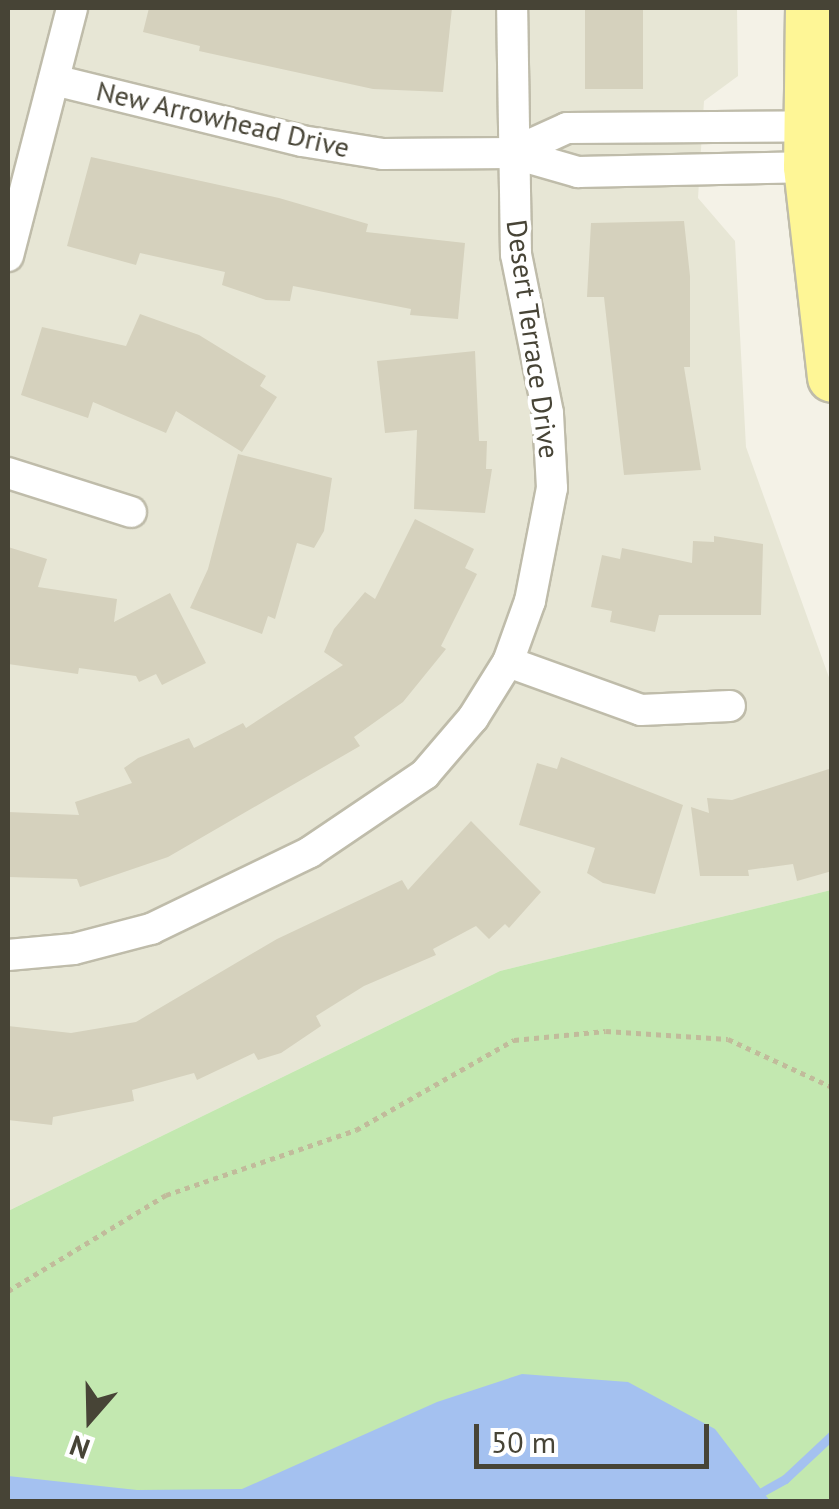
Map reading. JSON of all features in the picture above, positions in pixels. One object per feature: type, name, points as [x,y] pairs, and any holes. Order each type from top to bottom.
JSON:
[{"type":"main road","points":[[810,8],[832,378]]},
{"type":"street","points":[[8,256],[72,8]]},
{"type":"street","name":"Desert Terrace Drive","points":[[8,955],[74,948],[151,929],[310,852],[425,774],[474,718],[508,662],[530,602],[552,488],[548,413],[516,254],[512,8]]},
{"type":"street","name":"New Arrowhead Drive","points":[[54,80],[302,141],[383,154],[512,153],[578,172],[820,146]]},
{"type":"street","name":"New Arrowhead Drive","points":[[512,153],[567,128],[820,146]]},
{"type":"street","points":[[8,473],[131,512]]},
{"type":"street","points":[[508,662],[640,710],[730,706]]},
{"type":"path","points":[[8,1291],[166,1196],[356,1130],[514,1040],[606,1030],[728,1040],[832,1086]]},
{"type":"shaded area","points":[[8,8],[737,8],[738,76],[704,101],[698,198],[735,241],[746,447],[831,683],[831,890],[500,971],[8,1211]]},
{"type":"green space","points":[[831,890],[831,1501],[8,1502],[8,1211],[500,971]]},
{"type":"water","points":[[522,1374],[628,1382],[715,1429],[770,1501],[8,1501],[8,1476],[137,1490],[242,1489],[437,1402]]},
{"type":"building","points":[[149,8],[452,8],[443,92],[373,89],[199,51],[200,46],[143,32]]},
{"type":"building","points":[[585,8],[643,8],[643,89],[585,89]]},
{"type":"building","points":[[91,157],[279,198],[368,224],[366,232],[465,243],[458,319],[410,315],[411,309],[293,286],[290,301],[266,300],[222,285],[225,272],[140,253],[136,265],[67,246]]},
{"type":"building","points":[[684,221],[690,276],[690,367],[684,367],[701,470],[624,475],[604,297],[587,297],[591,223]]},
{"type":"building","points":[[140,314],[199,335],[266,376],[260,386],[277,397],[242,452],[176,411],[166,433],[93,402],[88,418],[21,395],[42,327],[126,346]]},
{"type":"building","points":[[475,351],[479,441],[487,441],[486,469],[492,469],[485,513],[414,509],[417,430],[385,433],[377,361]]},
{"type":"building","points":[[238,454],[332,478],[324,531],[314,548],[297,543],[275,619],[268,616],[262,634],[190,608],[208,569]]},
{"type":"building","points":[[415,519],[474,549],[465,568],[477,574],[441,646],[446,649],[403,702],[354,737],[360,746],[168,857],[80,887],[77,879],[8,877],[8,812],[79,815],[75,802],[132,783],[124,768],[138,758],[189,738],[194,748],[243,723],[246,728],[343,665],[324,652],[334,629],[365,592],[375,599]]},
{"type":"building","points":[[714,536],[763,544],[761,615],[659,615],[655,632],[610,622],[612,611],[591,607],[602,555],[620,559],[622,548],[692,563],[693,541],[714,542]]},
{"type":"building","points":[[8,547],[47,559],[38,587],[117,599],[114,622],[170,593],[206,663],[162,685],[156,674],[139,682],[136,676],[79,668],[78,674],[8,664]]},
{"type":"building","points":[[561,757],[683,805],[655,894],[603,883],[587,873],[595,848],[519,825],[537,763],[557,769]]},
{"type":"building","points":[[832,768],[832,871],[797,881],[793,864],[748,870],[749,876],[700,876],[691,807],[709,813],[707,798],[732,800]]},
{"type":"building","points":[[471,821],[541,892],[509,928],[505,924],[489,939],[476,926],[433,949],[436,955],[364,986],[316,1016],[321,1026],[281,1053],[258,1060],[254,1053],[197,1080],[194,1073],[132,1090],[134,1101],[53,1117],[52,1125],[8,1120],[8,1026],[71,1033],[136,1022],[277,939],[402,880],[408,890]]},
{"type":"waterway","points":[[744,1502],[785,1479],[832,1435]]}]
